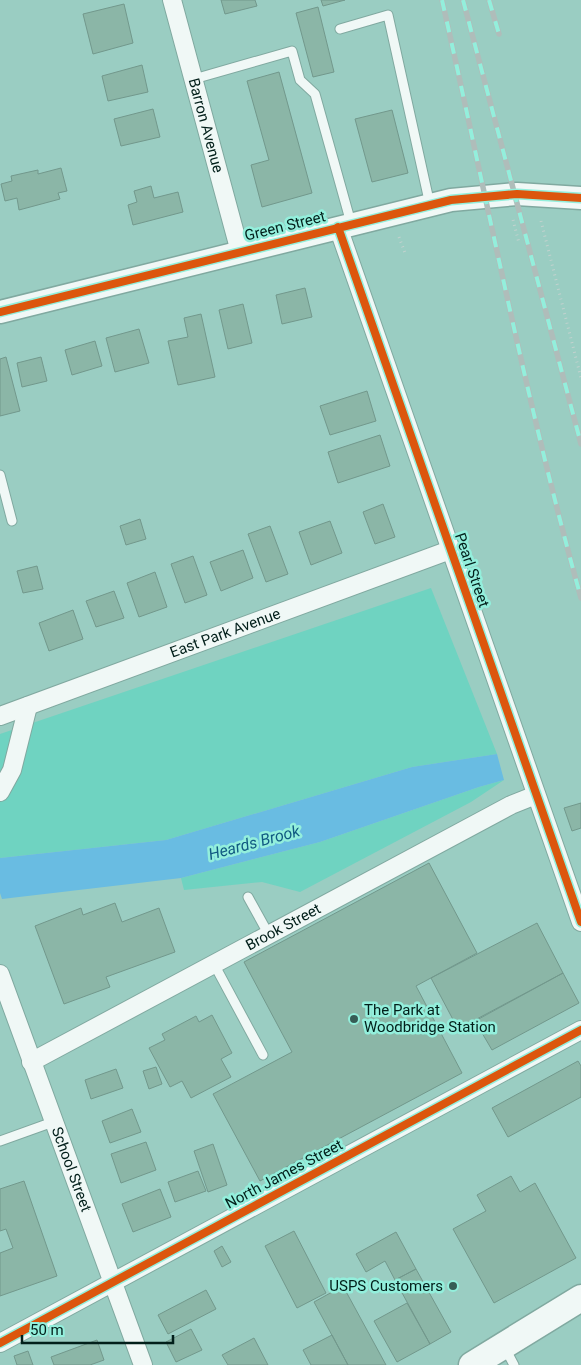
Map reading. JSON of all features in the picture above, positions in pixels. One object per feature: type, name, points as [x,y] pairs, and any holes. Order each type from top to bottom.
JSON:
[{"type":"main road","points":[[472,1365],[509,1355],[581,1298]]},
{"type":"street","name":"Barron Avenue","points":[[172,0],[240,252]]},
{"type":"street","name":"Green Street","points":[[0,312],[430,205],[502,195],[581,198]]},
{"type":"street","name":"Pearl Street","points":[[345,226],[450,550],[581,922]]},
{"type":"street","name":"East Park Avenue","points":[[0,716],[450,550]]},
{"type":"street","points":[[0,792],[12,770],[28,706]]},
{"type":"street","name":"Brook Street","points":[[31,1062],[511,805],[536,795]]},
{"type":"street","name":"School Street","points":[[0,974],[143,1365]]},
{"type":"street","name":"North James Street","points":[[0,1343],[581,1030]]},
{"type":"lane","points":[[340,29],[388,15],[430,205]]},
{"type":"lane","points":[[194,78],[292,51],[300,80],[316,94],[345,226]]},
{"type":"lane","points":[[0,475],[12,521]]},
{"type":"lane","points":[[248,897],[269,935]]},
{"type":"lane","points":[[214,964],[263,1055]]},
{"type":"lane","points":[[0,1141],[54,1122]]},
{"type":"path","points":[[513,220],[519,244]]},
{"type":"path","points":[[541,221],[581,378]]},
{"type":"path","points":[[399,237],[405,253]]},
{"type":"green space","points":[[431,588],[497,754],[412,767],[166,840],[0,858],[0,734]]},
{"type":"green space","points":[[504,780],[471,802],[300,892],[262,882],[184,890],[181,878],[320,842]]},
{"type":"water","name":"Heards Brook","points":[[497,754],[504,780],[320,842],[181,878],[2,899],[0,893],[0,858],[166,840],[412,767]]},
{"type":"building","points":[[221,0],[255,0],[257,6],[225,14]]},
{"type":"building","points":[[321,0],[345,0],[323,6]]},
{"type":"building","points":[[124,4],[133,43],[93,54],[83,14]]},
{"type":"building","points":[[318,7],[334,72],[313,77],[296,13]]},
{"type":"building","points":[[142,65],[148,92],[108,101],[102,76]]},
{"type":"building","points":[[279,72],[312,193],[262,207],[251,165],[269,160],[247,81]]},
{"type":"building","points":[[153,109],[160,137],[121,146],[114,119]]},
{"type":"building","points":[[392,110],[408,173],[372,182],[355,119]]},
{"type":"building","points":[[61,168],[67,191],[58,193],[60,199],[19,210],[17,198],[5,201],[1,184],[12,181],[11,176],[38,170],[38,174]]},
{"type":"building","points":[[151,186],[154,198],[178,192],[183,212],[133,225],[128,205],[137,202],[134,191]]},
{"type":"building","points":[[305,288],[312,317],[282,324],[276,295]]},
{"type":"building","points":[[243,304],[252,343],[228,349],[219,310]]},
{"type":"building","points":[[201,314],[215,377],[178,385],[168,341],[188,337],[184,318]]},
{"type":"building","points":[[139,329],[149,363],[115,372],[106,338]]},
{"type":"building","points":[[95,341],[102,366],[72,375],[65,350]]},
{"type":"building","points":[[6,357],[20,411],[0,416],[0,359]]},
{"type":"building","points":[[41,357],[47,381],[22,387],[17,363]]},
{"type":"building","points":[[367,391],[376,421],[330,435],[320,406]]},
{"type":"building","points":[[380,435],[390,466],[338,483],[328,452]]},
{"type":"building","points":[[383,504],[395,537],[375,544],[363,512]]},
{"type":"building","points":[[140,519],[146,539],[126,545],[120,526]]},
{"type":"building","points":[[330,521],[342,553],[311,565],[299,532]]},
{"type":"building","points":[[270,526],[288,574],[266,582],[248,534]]},
{"type":"building","points":[[243,550],[253,578],[221,591],[210,562]]},
{"type":"building","points":[[193,556],[207,595],[185,603],[171,564]]},
{"type":"building","points":[[37,566],[43,589],[23,593],[17,571]]},
{"type":"building","points":[[155,572],[167,607],[139,617],[127,583]]},
{"type":"building","points":[[114,591],[124,618],[96,627],[86,601]]},
{"type":"building","points":[[73,610],[83,639],[49,651],[39,623]]},
{"type":"building","points":[[581,803],[581,828],[572,831],[564,808]]},
{"type":"building","name":"The Park at Woodbridge Station","points":[[429,863],[477,953],[416,986],[462,1073],[260,1181],[213,1094],[292,1052],[244,962]]},
{"type":"building","points":[[115,903],[122,922],[159,908],[175,952],[106,977],[110,987],[64,1004],[35,926],[81,908],[83,915]]},
{"type":"building","points":[[537,923],[563,973],[458,1029],[431,978]]},
{"type":"building","points":[[563,973],[579,1003],[492,1050],[475,1021]]},
{"type":"building","points":[[212,1015],[232,1053],[221,1059],[231,1077],[191,1098],[182,1081],[170,1087],[149,1048],[165,1040],[162,1034],[196,1016],[199,1022]]},
{"type":"building","points":[[578,1061],[581,1066],[581,1097],[508,1137],[492,1108]]},
{"type":"building","points":[[156,1067],[162,1084],[149,1089],[143,1071]]},
{"type":"building","points":[[116,1069],[123,1088],[91,1099],[85,1080]]},
{"type":"building","points":[[132,1109],[141,1132],[110,1143],[102,1121]]},
{"type":"building","points":[[146,1142],[156,1170],[121,1183],[111,1154]]},
{"type":"building","points":[[213,1144],[227,1185],[208,1192],[194,1151]]},
{"type":"building","points":[[198,1171],[206,1191],[175,1202],[168,1182]]},
{"type":"building","points":[[511,1176],[520,1192],[535,1183],[576,1258],[494,1303],[453,1229],[486,1211],[477,1195]]},
{"type":"building","points":[[24,1181],[57,1276],[0,1296],[0,1253],[13,1248],[6,1229],[0,1231],[0,1189]]},
{"type":"building","points":[[160,1189],[171,1217],[133,1232],[122,1204]]},
{"type":"building","points":[[294,1231],[326,1293],[297,1308],[265,1246]]},
{"type":"building","points":[[396,1232],[416,1269],[395,1280],[385,1261],[366,1272],[356,1254]]},
{"type":"building","points":[[222,1246],[231,1262],[222,1267],[214,1251]]},
{"type":"building","points":[[416,1269],[451,1332],[430,1344],[395,1280]]},
{"type":"building","points":[[343,1286],[386,1365],[348,1365],[314,1302]]},
{"type":"building","points":[[206,1290],[216,1309],[168,1334],[158,1315]]},
{"type":"building","points":[[407,1303],[430,1344],[397,1362],[374,1321]]},
{"type":"building","points":[[191,1329],[202,1350],[176,1362],[166,1342]]},
{"type":"building","points":[[332,1335],[348,1365],[311,1365],[303,1350]]},
{"type":"building","points":[[254,1338],[268,1365],[228,1365],[222,1355]]},
{"type":"building","points":[[97,1340],[104,1360],[90,1365],[54,1365],[51,1357]]},
{"type":"building","points":[[28,1351],[33,1365],[17,1365],[14,1356]]},
{"type":"railway","points":[[442,0],[542,450],[581,598]]},
{"type":"railway","points":[[463,0],[581,444]]},
{"type":"railway","points":[[489,0],[499,34]]},
{"type":"cycle path","points":[[0,312],[451,200],[517,194],[581,198]]},
{"type":"cycle path","points":[[338,227],[581,922]]},
{"type":"cycle path","points":[[0,1343],[581,1030]]},
{"type":"place","name":"The Park at Woodbridge Station","points":[[354,1019]]},
{"type":"place","name":"USPS Customers","points":[[453,1286]]}]
